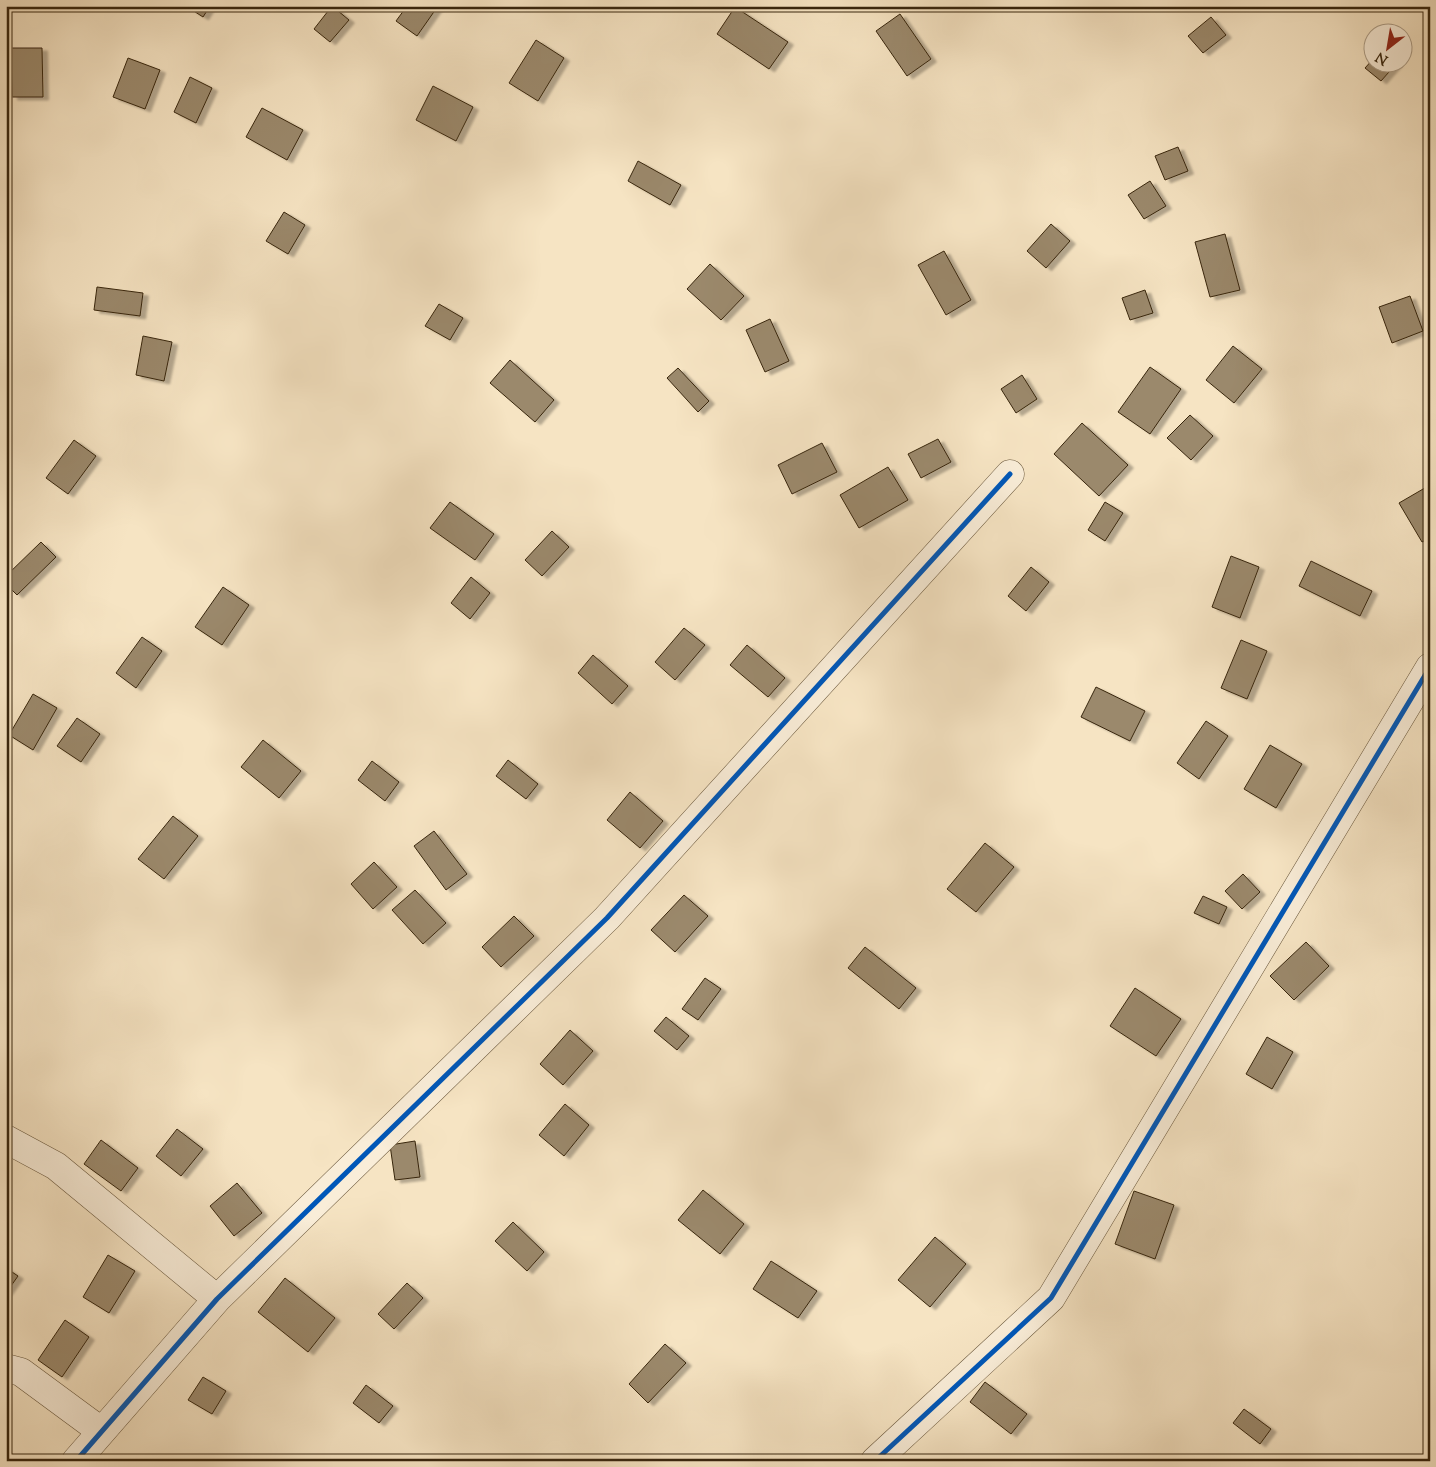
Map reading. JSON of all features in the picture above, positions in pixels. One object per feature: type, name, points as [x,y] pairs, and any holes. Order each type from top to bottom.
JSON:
[{"type":"street","points":[[76,1461],[217,1299],[607,918],[1010,474]]},
{"type":"street","points":[[875,1461],[1051,1298],[1430,667]]},
{"type":"street","points":[[6,1139],[56,1166],[217,1299]]},
{"type":"street","points":[[6,1368],[21,1372],[101,1431]]},
{"type":"building","points":[[186,6],[210,6],[203,17]]},
{"type":"building","points":[[332,6],[349,20],[330,42],[314,29]]},
{"type":"building","points":[[407,6],[438,6],[417,36],[396,21]]},
{"type":"building","points":[[735,7],[788,42],[769,69],[717,34]]},
{"type":"building","points":[[900,14],[931,59],[907,76],[876,31]]},
{"type":"building","points":[[1211,17],[1226,35],[1203,53],[1188,36]]},
{"type":"building","points":[[536,40],[564,58],[538,101],[509,83]]},
{"type":"building","points":[[11,48],[42,48],[43,97],[12,97]]},
{"type":"building","points":[[128,58],[160,70],[145,109],[113,97]]},
{"type":"building","points":[[1370,72],[1389,72],[1381,81]]},
{"type":"building","points":[[190,77],[212,88],[196,123],[174,112]]},
{"type":"building","points":[[433,86],[473,107],[456,141],[416,120]]},
{"type":"building","points":[[262,108],[303,130],[287,160],[246,137]]},
{"type":"building","points":[[1178,147],[1188,171],[1165,180],[1155,156]]},
{"type":"building","points":[[638,161],[681,185],[670,205],[628,181]]},
{"type":"building","points":[[1150,181],[1166,206],[1144,219],[1128,195]]},
{"type":"building","points":[[284,212],[305,225],[288,254],[266,241]]},
{"type":"building","points":[[1051,224],[1070,241],[1046,268],[1027,251]]},
{"type":"building","points":[[1225,234],[1240,290],[1210,297],[1195,242]]},
{"type":"building","points":[[944,251],[971,300],[946,315],[918,265]]},
{"type":"building","points":[[710,264],[744,296],[721,320],[687,289]]},
{"type":"building","points":[[97,287],[143,293],[140,316],[94,310]]},
{"type":"building","points":[[1145,290],[1153,313],[1130,320],[1122,298]]},
{"type":"building","points":[[1410,296],[1423,331],[1392,343],[1379,307]]},
{"type":"building","points":[[439,304],[463,318],[450,340],[425,326]]},
{"type":"building","points":[[770,319],[789,361],[765,372],[746,330]]},
{"type":"building","points":[[143,336],[172,342],[164,381],[136,375]]},
{"type":"building","points":[[1233,346],[1262,369],[1234,403],[1206,380]]},
{"type":"building","points":[[510,360],[554,400],[535,422],[490,383]]},
{"type":"building","points":[[1150,367],[1181,389],[1150,434],[1118,412]]},
{"type":"building","points":[[678,368],[709,401],[698,412],[667,378]]},
{"type":"building","points":[[1022,375],[1037,399],[1016,413],[1001,389]]},
{"type":"building","points":[[1190,415],[1213,436],[1191,460],[1167,438]]},
{"type":"building","points":[[1082,423],[1128,465],[1099,496],[1054,454]]},
{"type":"building","points":[[938,439],[951,462],[921,478],[908,454]]},
{"type":"building","points":[[74,440],[96,456],[68,494],[46,478]]},
{"type":"building","points":[[822,443],[837,472],[792,494],[778,465]]},
{"type":"building","points":[[888,467],[908,500],[859,528],[840,495]]},
{"type":"building","points":[[1430,485],[1430,538],[1422,542],[1399,503]]},
{"type":"building","points":[[450,502],[494,534],[475,560],[430,528]]},
{"type":"building","points":[[1105,502],[1123,513],[1105,541],[1088,530]]},
{"type":"building","points":[[552,531],[569,547],[542,576],[525,560]]},
{"type":"building","points":[[41,542],[56,557],[17,595],[6,584],[6,576]]},
{"type":"building","points":[[1231,556],[1259,567],[1240,618],[1212,607]]},
{"type":"building","points":[[1311,561],[1372,591],[1360,616],[1299,586]]},
{"type":"building","points":[[1031,567],[1049,582],[1026,611],[1008,596]]},
{"type":"building","points":[[471,577],[490,593],[470,619],[451,603]]},
{"type":"building","points":[[223,587],[249,605],[222,645],[195,627]]},
{"type":"building","points":[[684,628],[705,645],[675,680],[655,662]]},
{"type":"building","points":[[142,637],[162,651],[136,688],[116,673]]},
{"type":"building","points":[[1241,640],[1267,651],[1247,699],[1221,688]]},
{"type":"building","points":[[747,645],[785,678],[768,697],[730,665]]},
{"type":"building","points":[[593,655],[628,686],[612,704],[578,673]]},
{"type":"building","points":[[1096,687],[1145,711],[1130,741],[1081,717]]},
{"type":"building","points":[[33,694],[57,708],[33,750],[9,735]]},
{"type":"building","points":[[77,718],[100,734],[81,762],[57,746]]},
{"type":"building","points":[[1206,721],[1228,736],[1199,779],[1177,763]]},
{"type":"building","points":[[263,740],[301,771],[279,798],[241,767]]},
{"type":"building","points":[[1270,745],[1302,764],[1276,808],[1244,789]]},
{"type":"building","points":[[508,760],[538,784],[526,799],[496,776]]},
{"type":"building","points":[[372,761],[399,782],[385,801],[358,780]]},
{"type":"building","points":[[630,792],[663,821],[640,848],[607,820]]},
{"type":"building","points":[[173,816],[198,836],[164,879],[138,859]]},
{"type":"building","points":[[434,831],[467,874],[446,890],[414,846]]},
{"type":"building","points":[[985,843],[1014,867],[976,912],[947,889]]},
{"type":"building","points":[[374,862],[397,887],[373,909],[351,884]]},
{"type":"building","points":[[1243,874],[1260,892],[1242,909],[1225,891]]},
{"type":"building","points":[[415,890],[446,923],[423,944],[392,910]]},
{"type":"building","points":[[684,895],[708,916],[675,952],[651,930]]},
{"type":"building","points":[[1203,896],[1227,907],[1219,924],[1194,913]]},
{"type":"building","points":[[514,916],[534,936],[501,967],[482,947]]},
{"type":"building","points":[[1306,942],[1329,966],[1294,1000],[1270,976]]},
{"type":"building","points":[[865,947],[916,988],[899,1009],[848,968]]},
{"type":"building","points":[[705,978],[721,989],[698,1020],[682,1009]]},
{"type":"building","points":[[1135,988],[1181,1019],[1156,1056],[1110,1026]]},
{"type":"building","points":[[666,1017],[689,1036],[677,1050],[654,1031]]},
{"type":"building","points":[[570,1030],[593,1051],[563,1085],[540,1064]]},
{"type":"building","points":[[1267,1037],[1293,1052],[1272,1089],[1246,1074]]},
{"type":"building","points":[[565,1104],[589,1125],[564,1156],[539,1135]]},
{"type":"building","points":[[177,1129],[203,1149],[181,1176],[156,1156]]},
{"type":"building","points":[[101,1140],[138,1168],[121,1191],[84,1164]]},
{"type":"building","points":[[415,1141],[420,1177],[395,1180],[390,1145]]},
{"type":"building","points":[[237,1183],[262,1213],[234,1236],[210,1206]]},
{"type":"building","points":[[703,1190],[744,1224],[720,1254],[678,1220]]},
{"type":"building","points":[[1134,1191],[1174,1205],[1155,1259],[1115,1244]]},
{"type":"building","points":[[513,1222],[544,1252],[527,1271],[495,1241]]},
{"type":"building","points":[[935,1237],[966,1264],[930,1307],[898,1280]]},
{"type":"building","points":[[108,1255],[135,1271],[109,1313],[83,1297]]},
{"type":"building","points":[[771,1261],[817,1291],[798,1318],[753,1289]]},
{"type":"building","points":[[6,1268],[18,1276],[6,1293]]},
{"type":"building","points":[[285,1278],[335,1318],[308,1352],[258,1312]]},
{"type":"building","points":[[407,1283],[423,1298],[394,1329],[378,1314]]},
{"type":"building","points":[[65,1320],[89,1337],[62,1377],[38,1360]]},
{"type":"building","points":[[665,1344],[686,1363],[648,1403],[629,1384]]},
{"type":"building","points":[[203,1377],[226,1391],[212,1414],[188,1400]]},
{"type":"building","points":[[985,1382],[1027,1414],[1011,1434],[970,1402]]},
{"type":"building","points":[[366,1385],[393,1406],[379,1423],[353,1403]]},
{"type":"building","points":[[1244,1409],[1271,1429],[1260,1444],[1233,1423]]},
{"type":"cycle path","points":[[76,1461],[217,1299],[607,918],[1010,474]]},
{"type":"cycle path","points":[[875,1461],[1051,1298],[1430,667]]}]
